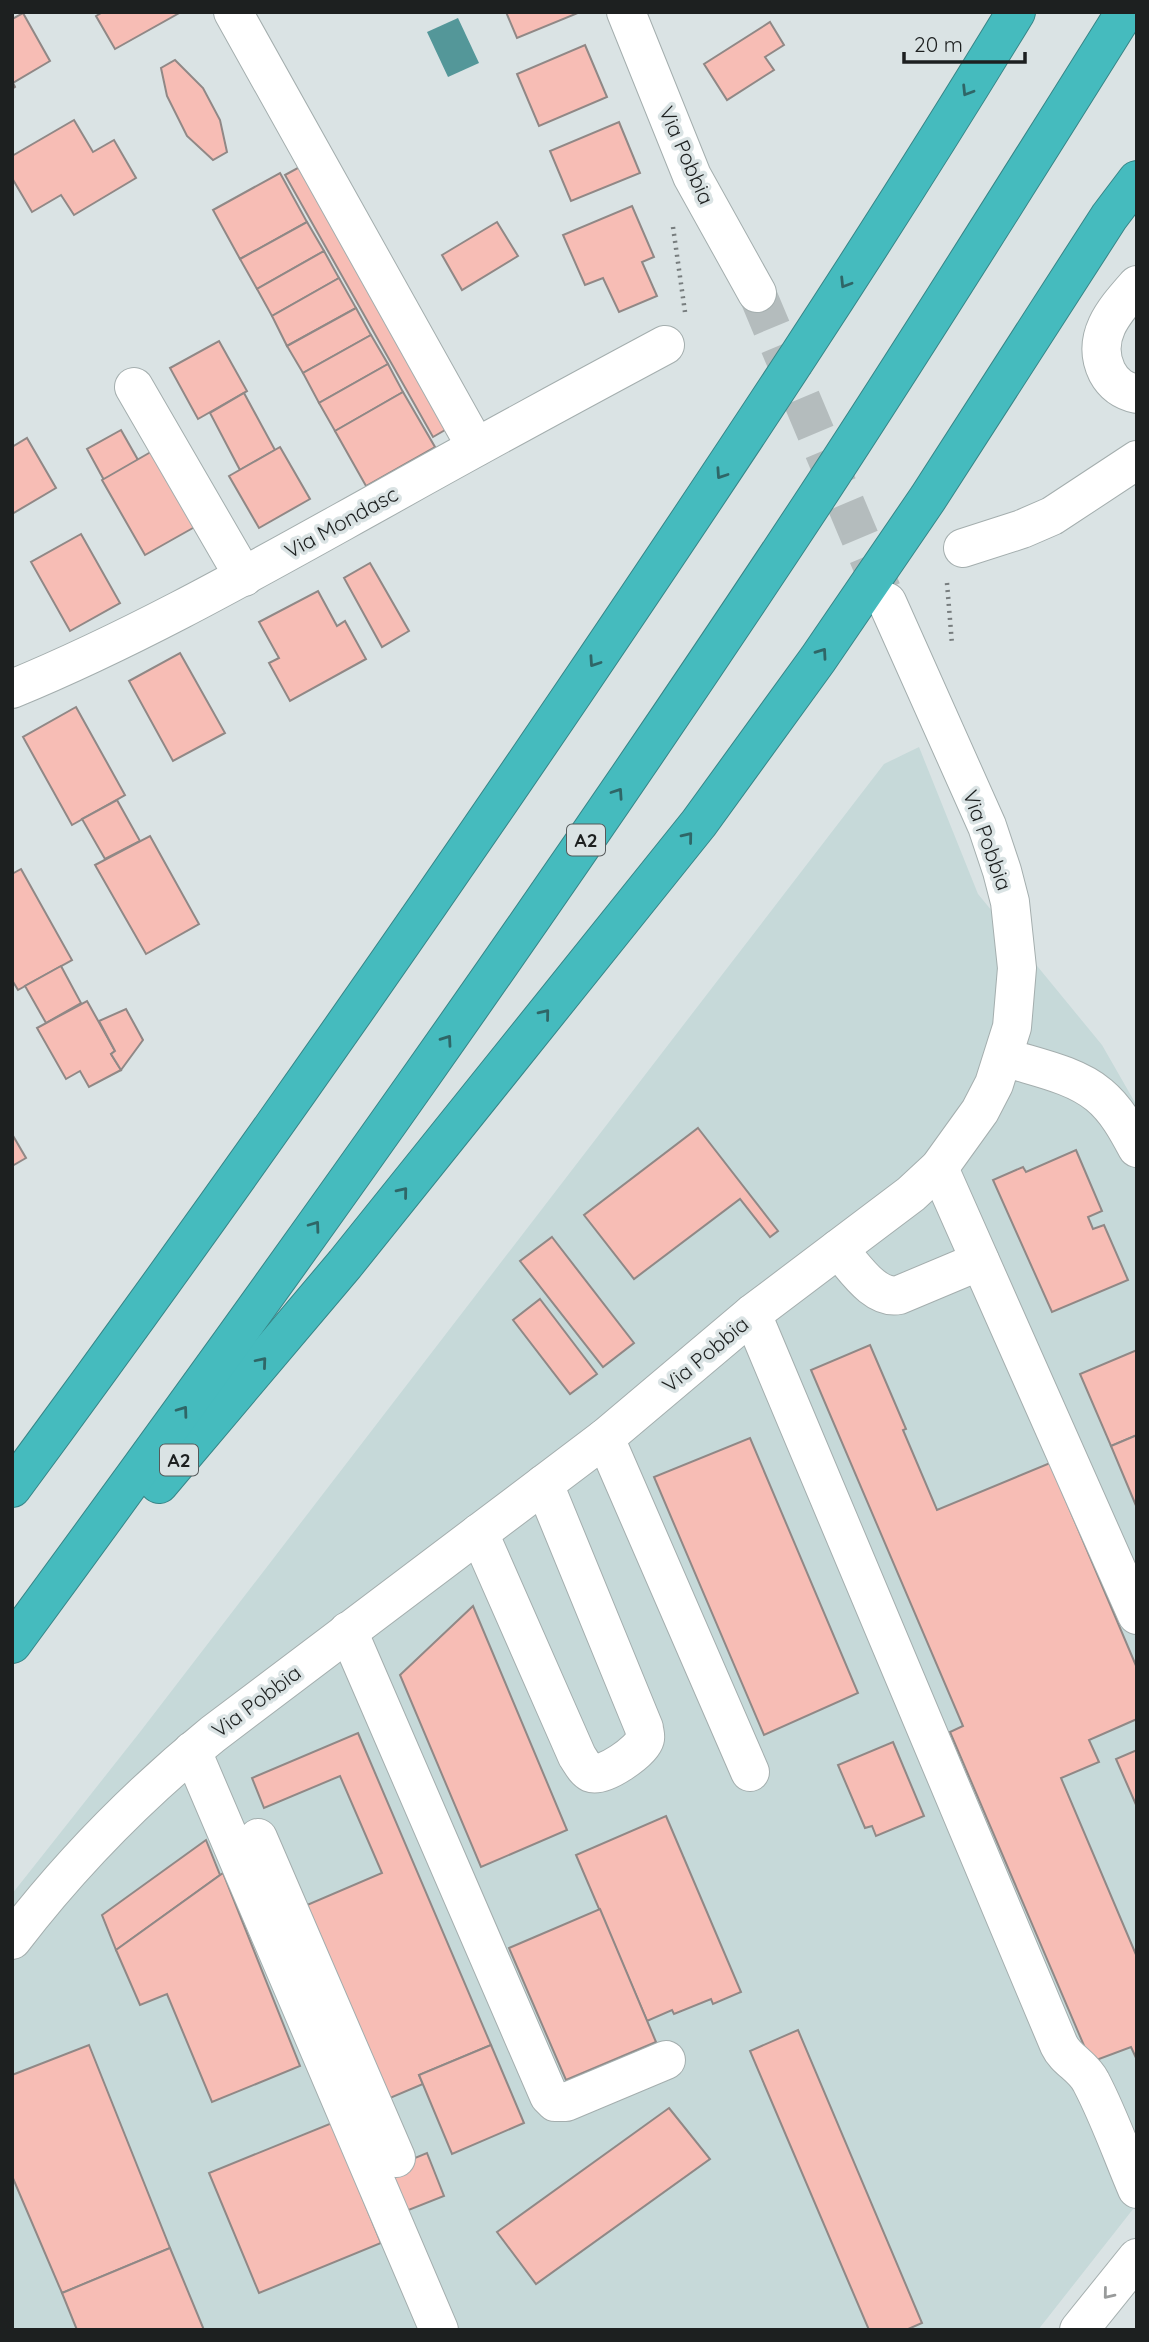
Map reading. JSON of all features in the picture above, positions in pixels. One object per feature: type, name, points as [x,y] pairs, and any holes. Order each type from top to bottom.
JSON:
[{"type":"highway","points":[[12,1488],[349,1020],[493,812],[744,439],[1016,12]]},
{"type":"highway","name":"A2","points":[[12,1644],[233,1341],[587,839],[928,327],[1125,12]]},
{"type":"highway","name":"A2","points":[[12,1657],[345,1264],[699,823],[818,659],[889,555],[1109,217],[1137,180]]},
{"type":"street","points":[[233,12],[476,447]]},
{"type":"street","name":"Via Pobbia","points":[[626,12],[692,176],[757,293]]},
{"type":"street","points":[[1137,285],[1118,307],[1104,330],[1100,345],[1102,361],[1110,378],[1123,391],[1137,394]]},
{"type":"street","name":"Via Mondasc","points":[[12,689],[71,665],[244,577],[665,345]]},
{"type":"street","points":[[134,387],[244,577]]},
{"type":"street","points":[[963,548],[1052,516],[1137,460]]},
{"type":"street","name":"Via Pobbia","points":[[12,1940],[73,1865],[109,1827],[202,1742],[605,1438],[752,1314],[911,1194],[939,1168],[980,1111],[994,1084],[1012,1027],[1017,968],[1010,902],[986,826],[887,602]]},
{"type":"street","points":[[1004,1057],[1077,1082],[1098,1093],[1121,1119],[1137,1148]]},
{"type":"street","points":[[939,1168],[1137,1615]]},
{"type":"street","points":[[838,1249],[876,1291],[889,1297],[981,1261]]},
{"type":"street","points":[[752,1314],[1059,2045],[1063,2053],[1077,2064],[1090,2080],[1137,2189]]},
{"type":"street","points":[[605,1438],[750,1772]]},
{"type":"street","points":[[479,1533],[577,1756],[591,1773],[599,1774],[608,1770],[642,1745],[646,1738],[644,1728],[544,1484]]},
{"type":"street","points":[[348,1631],[549,2096],[555,2102],[566,2102],[666,2060]]},
{"type":"street","points":[[202,1742],[396,2158]]},
{"type":"street","points":[[202,1742],[439,2330]]},
{"type":"street","points":[[1079,2330],[1137,2258]]},
{"type":"path","points":[[665,345],[687,327],[672,222]]},
{"type":"path","points":[[933,702],[954,666],[947,579],[963,548]]},
{"type":"shaded area","points":[[919,747],[978,894],[1102,1045],[1137,1106],[1137,2204],[1038,2330],[12,2330],[12,1894],[140,1732],[884,764]]},
{"type":"water","points":[[458,18],[479,63],[448,77],[427,32]]},
{"type":"building","points":[[103,12],[181,12],[115,49],[96,16]]},
{"type":"building","points":[[506,12],[577,12],[578,13],[517,38]]},
{"type":"building","points":[[23,13],[50,61],[13,83],[15,87],[12,89],[12,19]]},
{"type":"building","points":[[770,22],[784,45],[765,57],[774,70],[727,100],[704,64]]},
{"type":"building","points":[[585,45],[607,97],[539,126],[517,74]]},
{"type":"building","points":[[175,60],[203,88],[220,120],[227,152],[213,160],[187,136],[167,96],[161,68]]},
{"type":"building","points":[[74,120],[93,152],[114,140],[136,178],[74,215],[61,195],[32,212],[12,178],[12,156]]},
{"type":"building","points":[[619,122],[640,173],[571,201],[550,151]]},
{"type":"building","points":[[305,164],[452,426],[433,437],[285,175]]},
{"type":"building","points":[[280,173],[307,222],[240,259],[213,210]]},
{"type":"building","points":[[632,206],[654,257],[642,262],[657,296],[619,312],[603,278],[585,285],[563,235]]},
{"type":"building","points":[[307,222],[324,251],[257,289],[240,259]]},
{"type":"building","points":[[497,222],[518,256],[462,290],[442,255]]},
{"type":"building","points":[[324,251],[339,278],[272,316],[257,289]]},
{"type":"building","points":[[339,278],[356,308],[287,346],[272,316]]},
{"type":"building","points":[[356,308],[371,335],[303,373],[287,346]]},
{"type":"building","points":[[371,335],[388,364],[319,403],[303,373]]},
{"type":"building","points":[[219,341],[247,391],[198,419],[170,368]]},
{"type":"building","points":[[388,364],[403,392],[335,431],[319,403]]},
{"type":"building","points":[[403,392],[435,447],[366,486],[335,431]]},
{"type":"building","points":[[244,393],[275,450],[240,470],[210,413]]},
{"type":"building","points":[[121,430],[138,460],[104,480],[87,449]]},
{"type":"building","points":[[27,438],[56,488],[12,514],[12,447]]},
{"type":"building","points":[[280,447],[310,499],[259,528],[229,476]]},
{"type":"building","points":[[156,449],[200,524],[145,555],[102,480]]},
{"type":"building","points":[[81,534],[120,603],[70,631],[31,562]]},
{"type":"building","points":[[370,563],[409,631],[382,647],[344,578]]},
{"type":"building","points":[[318,591],[337,626],[345,621],[366,659],[290,701],[269,663],[279,658],[259,622]]},
{"type":"building","points":[[180,653],[225,733],[173,761],[129,681]]},
{"type":"building","points":[[76,707],[125,795],[72,825],[23,737]]},
{"type":"building","points":[[117,800],[140,841],[105,859],[82,819]]},
{"type":"building","points":[[150,836],[199,924],[146,954],[95,865]]},
{"type":"building","points":[[21,869],[72,960],[18,990],[12,980],[12,874]]},
{"type":"building","points":[[61,966],[81,1003],[46,1023],[25,986]]},
{"type":"building","points":[[87,1001],[115,1051],[111,1054],[121,1070],[89,1087],[80,1071],[66,1079],[37,1028]]},
{"type":"building","points":[[126,1009],[143,1040],[121,1070],[111,1054],[115,1051],[99,1021]]},
{"type":"building","points":[[698,1128],[778,1231],[770,1237],[740,1199],[634,1279],[584,1215]]},
{"type":"building","points":[[12,1134],[26,1158],[12,1166]]},
{"type":"building","points":[[1076,1150],[1102,1211],[1088,1217],[1093,1229],[1104,1225],[1128,1280],[1052,1312],[993,1180],[1023,1167],[1026,1172]]},
{"type":"building","points":[[552,1237],[634,1343],[603,1367],[520,1261]]},
{"type":"building","points":[[540,1299],[597,1374],[570,1394],[513,1320]]},
{"type":"building","points":[[870,1345],[937,1510],[1050,1463],[1137,1668],[1137,1719],[1089,1740],[1099,1762],[1061,1778],[1137,1957],[1137,2060],[1131,2047],[1091,2062],[950,1732],[963,1726],[811,1370]]},
{"type":"building","points":[[1137,1350],[1137,1435],[1111,1446],[1080,1374]]},
{"type":"building","points":[[1137,1435],[1137,1508],[1111,1446]]},
{"type":"building","points":[[750,1438],[858,1693],[764,1735],[654,1477]]},
{"type":"building","points":[[473,1606],[567,1830],[481,1867],[400,1675]]},
{"type":"building","points":[[358,1733],[491,2045],[419,2075],[423,2084],[390,2098],[307,1905],[382,1873],[340,1776],[264,1808],[252,1778]]},
{"type":"building","points":[[893,1742],[924,1816],[876,1836],[872,1826],[865,1828],[838,1765]]},
{"type":"building","points":[[1137,1750],[1137,1807],[1116,1759]]},
{"type":"building","points":[[666,1816],[741,1992],[713,2004],[711,1999],[674,2014],[672,2010],[647,2021],[576,1855]]},
{"type":"building","points":[[206,1840],[220,1875],[116,1950],[102,1915]]},
{"type":"building","points":[[223,1873],[300,2066],[212,2102],[167,1994],[140,2005],[116,1950]]},
{"type":"building","points":[[600,1909],[656,2042],[566,2080],[509,1948]]},
{"type":"building","points":[[798,2030],[922,2323],[906,2330],[869,2330],[750,2051]]},
{"type":"building","points":[[89,2045],[170,2248],[62,2293],[12,2176],[12,2075]]},
{"type":"building","points":[[491,2045],[524,2123],[452,2154],[419,2075]]},
{"type":"building","points":[[669,2108],[710,2159],[536,2284],[497,2232]]},
{"type":"building","points":[[332,2123],[381,2243],[259,2293],[209,2173]]},
{"type":"building","points":[[427,2153],[444,2196],[401,2213],[383,2171]]},
{"type":"building","points":[[170,2248],[204,2330],[77,2330],[62,2293]]},
{"type":"tunnel","points":[[757,293],[887,602]]}]
